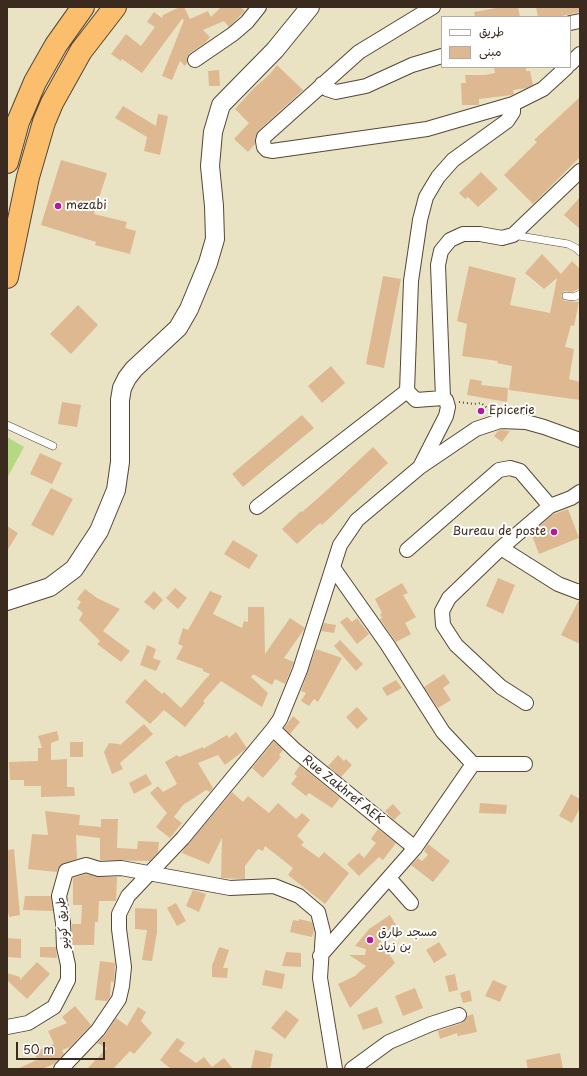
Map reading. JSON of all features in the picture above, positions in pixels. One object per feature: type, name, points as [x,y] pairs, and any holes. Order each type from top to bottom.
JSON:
[{"type":"highway","points":[[7,162],[18,122],[34,82],[56,44],[83,7]]},
{"type":"highway","points":[[7,277],[28,177],[44,122],[81,51],[115,7]]},
{"type":"street","points":[[195,60],[233,34],[247,22],[259,7]]},
{"type":"street","points":[[7,601],[50,587],[74,569],[99,531],[116,490],[120,462],[120,400],[122,388],[134,369],[178,328],[189,309],[208,263],[215,239],[214,206],[210,166],[213,132],[221,105],[275,50],[310,7]]},
{"type":"street","points":[[433,7],[359,52],[264,138],[263,143],[267,150],[272,151],[427,129],[513,104],[543,89],[566,68]]},
{"type":"street","points":[[571,63],[580,54]]},
{"type":"street","points":[[322,84],[327,89],[336,92],[366,86],[412,65],[441,56]]},
{"type":"street","points":[[443,398],[416,400],[407,391],[411,281],[420,220],[426,197],[438,177],[453,160],[507,121],[513,112],[513,104]]},
{"type":"street","points":[[420,467],[446,416],[448,407],[446,400],[443,398],[438,265],[441,251],[450,240],[463,234],[480,234],[502,238],[513,235],[580,171]]},
{"type":"street","points":[[257,507],[407,391]]},
{"type":"street","points":[[61,1069],[98,1030],[119,999],[124,967],[119,929],[119,914],[128,896],[183,838],[280,719],[300,670],[334,569],[340,545],[357,520],[420,467],[476,429],[500,421],[526,422],[580,440]]},
{"type":"street","points":[[407,550],[499,470],[510,468],[520,471],[550,506]]},
{"type":"street","points":[[526,703],[501,687],[456,645],[443,625],[442,611],[449,598],[501,548],[550,506],[571,498],[580,492]]},
{"type":"street","points":[[501,548],[558,584],[579,592],[580,591]]},
{"type":"street","points":[[334,569],[387,644],[443,732],[473,764],[525,764]]},
{"type":"street","name":"Rue Zakhref AEK","points":[[273,729],[296,751],[415,848]]},
{"type":"street","points":[[320,956],[415,848],[473,764]]},
{"type":"street","name":"طريق كونيو","points":[[7,1027],[28,1023],[54,1007],[68,980],[68,965],[64,947],[63,923],[59,896],[66,871],[86,865],[99,869],[122,868],[151,873]]},
{"type":"street","points":[[151,873],[230,888],[274,886],[299,896],[318,912],[323,932],[320,956],[320,978],[335,1069]]},
{"type":"street","points":[[389,878],[410,903]]},
{"type":"street","points":[[352,1069],[390,1042],[431,1024],[459,1015]]},
{"type":"lane","points":[[513,235],[568,244],[580,252]]},
{"type":"lane","points":[[566,296],[574,297],[580,294]]},
{"type":"lane","points":[[7,425],[53,446]]},
{"type":"path","points":[[459,402],[474,404],[481,403],[490,411]]},
{"type":"green space","points":[[7,437],[24,447],[7,478]]},
{"type":"building","points":[[180,7],[184,7],[190,19],[208,11],[211,17],[221,7],[240,7],[245,11],[229,27],[224,21],[203,30],[210,37],[205,43],[190,53],[187,57],[187,63],[185,66],[180,61],[172,80],[162,76],[184,20],[182,19],[142,73],[122,59],[121,61],[111,54],[126,34],[141,46],[155,27],[147,22],[154,12],[162,18],[163,15]]},
{"type":"building","points":[[502,7],[518,7],[520,16],[475,16],[474,12]]},
{"type":"building","points":[[536,7],[580,7],[580,12],[562,16],[538,16]]},
{"type":"building","points":[[277,65],[303,90],[258,131],[255,144],[248,152],[234,139],[249,123],[235,109]]},
{"type":"building","points":[[494,68],[526,68],[526,71],[530,71],[533,85],[527,88],[513,90],[514,94],[512,95],[479,99],[479,105],[462,105],[461,83],[466,83],[465,75],[485,75],[495,73]]},
{"type":"building","points":[[219,70],[220,86],[209,86],[208,71]]},
{"type":"building","points":[[580,97],[580,157],[533,204],[504,175],[537,142],[534,140]]},
{"type":"building","points":[[123,106],[156,126],[158,114],[168,116],[160,155],[144,151],[147,137],[115,118]]},
{"type":"building","points":[[61,160],[107,173],[94,214],[127,222],[125,228],[136,231],[130,254],[95,245],[96,242],[41,225]]},
{"type":"building","points":[[481,172],[498,189],[478,207],[468,197],[465,199],[459,193]]},
{"type":"building","points":[[580,197],[580,229],[564,215]]},
{"type":"building","points":[[542,254],[561,274],[572,261],[580,269],[580,288],[573,292],[564,291],[561,296],[565,301],[579,302],[574,326],[571,325],[565,347],[574,349],[569,379],[580,382],[580,400],[509,390],[512,366],[497,363],[498,361],[462,356],[467,324],[457,321],[469,266],[516,278],[510,305],[550,313],[557,278],[544,289],[525,273]]},
{"type":"building","points":[[383,276],[401,279],[384,368],[366,364]]},
{"type":"building","points":[[78,305],[98,325],[71,354],[50,334]]},
{"type":"building","points":[[331,366],[345,383],[322,403],[308,386]]},
{"type":"building","points":[[470,379],[482,381],[481,385],[508,388],[507,402],[467,395]]},
{"type":"building","points":[[62,402],[81,405],[77,427],[58,424]]},
{"type":"building","points":[[302,415],[314,428],[243,487],[232,474]]},
{"type":"building","points":[[501,430],[510,431],[502,442],[494,436]]},
{"type":"building","points":[[373,447],[388,463],[322,525],[320,523],[297,544],[282,529],[301,511],[302,512],[325,492]]},
{"type":"building","points":[[40,453],[62,463],[52,484],[30,474]]},
{"type":"building","points":[[51,488],[73,499],[53,536],[31,525]]},
{"type":"building","name":"Bureau de poste","points":[[568,509],[579,538],[539,554],[531,533],[552,515]]},
{"type":"building","points":[[7,526],[18,533],[7,551]]},
{"type":"building","points":[[233,540],[258,555],[249,569],[224,554]]},
{"type":"building","points":[[498,578],[515,585],[503,614],[486,606]]},
{"type":"building","points":[[402,583],[408,593],[403,595],[416,617],[405,623],[411,634],[396,642],[380,619],[382,618],[380,614],[382,613],[375,599]]},
{"type":"building","points":[[175,588],[187,598],[178,609],[166,598]]},
{"type":"building","points":[[85,589],[97,598],[120,609],[103,631],[130,651],[121,662],[97,644],[100,641],[79,620],[83,613],[77,608],[81,602],[77,599]]},
{"type":"building","points":[[154,591],[163,600],[154,610],[144,602]]},
{"type":"building","points":[[210,591],[222,596],[213,614],[242,628],[244,621],[248,622],[248,607],[264,607],[265,654],[290,618],[305,628],[284,658],[294,662],[285,684],[275,679],[272,685],[253,674],[251,677],[268,693],[262,707],[221,681],[203,701],[205,703],[185,727],[164,710],[150,724],[125,702],[145,679],[162,694],[164,692],[181,708],[210,674],[203,671],[203,669],[176,659],[183,646],[178,644],[183,628],[188,630]]},
{"type":"building","points":[[580,600],[580,644],[561,635]]},
{"type":"building","points":[[347,617],[352,622],[357,618],[369,634],[357,644],[340,622]]},
{"type":"building","points":[[324,623],[336,625],[334,633],[321,631]]},
{"type":"building","points":[[340,640],[363,664],[356,671],[334,646]]},
{"type":"building","points":[[147,645],[156,649],[153,658],[161,661],[156,671],[140,665]]},
{"type":"building","points":[[316,649],[342,658],[318,702],[314,699],[309,706],[301,701],[306,693],[301,691]]},
{"type":"building","points":[[444,674],[450,683],[443,688],[451,700],[438,708],[424,687]]},
{"type":"building","points":[[396,680],[402,688],[387,696],[382,688]]},
{"type":"building","points":[[357,707],[368,719],[357,729],[346,717]]},
{"type":"building","points":[[293,716],[300,722],[290,734],[284,728]]},
{"type":"building","points":[[144,724],[153,734],[120,763],[123,769],[112,774],[104,752],[109,743],[120,745]]},
{"type":"building","points":[[57,731],[59,740],[51,743],[51,760],[67,759],[67,787],[74,787],[75,796],[41,797],[41,786],[24,786],[24,780],[10,780],[9,762],[38,761],[38,748],[42,748],[38,736]]},
{"type":"building","points":[[236,732],[247,748],[225,765],[218,755],[198,763],[213,788],[210,792],[206,790],[183,805],[174,817],[182,823],[170,838],[156,827],[167,813],[150,793],[158,786],[163,792],[177,784],[165,762],[177,755],[179,757],[203,747],[203,749],[227,735],[229,738]]},
{"type":"building","points":[[274,741],[283,750],[279,755],[281,757],[263,778],[252,768]]},
{"type":"building","points":[[70,742],[83,742],[83,757],[70,757]]},
{"type":"building","points":[[338,755],[344,761],[346,759],[352,765],[341,777],[328,766]]},
{"type":"building","points":[[300,765],[340,798],[332,808],[309,793],[306,796],[291,784],[297,776],[294,774]]},
{"type":"building","points":[[146,774],[152,784],[134,794],[129,783]]},
{"type":"building","points":[[232,792],[243,802],[248,796],[269,813],[278,803],[296,819],[302,813],[310,820],[297,836],[304,842],[301,845],[319,858],[324,852],[349,873],[325,904],[288,875],[293,868],[265,846],[263,851],[258,849],[245,866],[245,879],[221,878],[222,838],[209,864],[182,853]]},
{"type":"building","points":[[571,794],[580,799],[580,808],[572,823],[559,816]]},
{"type":"building","points":[[480,803],[507,805],[506,814],[479,813]]},
{"type":"building","points":[[393,804],[401,813],[394,820],[385,811]]},
{"type":"building","points":[[45,811],[80,815],[79,825],[101,827],[101,819],[118,819],[117,848],[137,849],[138,841],[159,842],[158,852],[150,861],[100,860],[100,838],[76,835],[77,859],[60,865],[57,872],[28,869],[32,834],[48,835]]},
{"type":"building","points":[[378,829],[396,843],[383,860],[379,857],[359,876],[347,864],[359,853],[364,858],[376,843],[371,839]]},
{"type":"building","points":[[428,844],[450,861],[433,882],[411,865],[418,858],[422,861],[428,855],[424,851]]},
{"type":"building","points":[[14,849],[20,915],[9,917],[7,906],[7,850]]},
{"type":"building","points":[[86,874],[99,877],[117,877],[116,901],[99,901],[98,922],[95,922],[94,945],[72,945],[72,924],[81,924],[82,905],[73,905],[73,878]]},
{"type":"building","points":[[193,890],[206,894],[199,912],[186,906]]},
{"type":"building","points":[[25,896],[51,896],[53,911],[23,910]]},
{"type":"building","points":[[176,903],[186,921],[177,926],[167,908]]},
{"type":"building","points":[[135,908],[157,909],[157,932],[152,961],[142,960],[147,930],[135,929]]},
{"type":"building","points":[[390,915],[396,925],[378,937],[395,963],[350,1008],[338,984],[355,976],[366,966],[349,955],[365,955],[366,949],[355,946],[369,929]]},
{"type":"building","points":[[299,919],[312,922],[314,931],[312,937],[290,932],[293,920],[299,921]]},
{"type":"building","points":[[7,938],[21,939],[21,958],[7,957]]},
{"type":"building","points":[[439,942],[447,955],[434,963],[426,950]]},
{"type":"building","points":[[40,947],[56,947],[57,958],[40,957]]},
{"type":"building","points":[[219,947],[229,950],[223,968],[228,968],[227,978],[212,977],[212,966]]},
{"type":"building","points":[[286,952],[301,953],[301,967],[282,966]]},
{"type":"building","points":[[100,961],[115,963],[114,982],[111,981],[110,997],[107,1001],[95,1000]]},
{"type":"building","points":[[37,962],[50,974],[27,999],[7,980],[7,973],[20,977],[20,980]]},
{"type":"building","points":[[265,970],[285,974],[282,989],[262,985]]},
{"type":"building","points":[[455,974],[458,990],[449,992],[445,976]]},
{"type":"building","points":[[493,980],[507,986],[500,1002],[485,996]]},
{"type":"building","points":[[415,988],[423,1008],[403,1016],[395,996]]},
{"type":"building","points":[[470,990],[472,1001],[463,1003],[460,993]]},
{"type":"building","points":[[75,1006],[91,1025],[70,1047],[62,1050],[64,1054],[54,1064],[42,1069],[17,1069],[37,1060],[34,1052],[54,1044],[48,1031],[67,1023],[62,1017]]},
{"type":"building","points":[[138,1007],[146,1012],[141,1021],[152,1033],[134,1054],[130,1051],[113,1069],[87,1069],[107,1048],[97,1043],[105,1035],[116,1018],[127,1026]]},
{"type":"building","points":[[377,1007],[383,1023],[363,1030],[357,1015]]},
{"type":"building","points":[[286,1010],[299,1020],[285,1039],[271,1028]]},
{"type":"building","points":[[473,1014],[477,1032],[458,1036],[457,1033],[440,1039],[438,1031],[462,1023],[466,1020],[467,1016]]},
{"type":"building","points":[[177,1038],[185,1043],[179,1051],[196,1063],[204,1057],[212,1067],[224,1058],[233,1069],[171,1069],[160,1060]]},
{"type":"building","points":[[255,1050],[273,1054],[270,1069],[251,1069]]},
{"type":"building","points":[[560,1053],[563,1069],[528,1069],[526,1060]]},
{"type":"place","name":"mezabi","points":[[58,206]]},
{"type":"place","name":"Epicerie","points":[[481,411]]},
{"type":"place","name":"Bureau de poste","points":[[554,532]]},
{"type":"place","name":"مسجد طارق بن زياد","points":[[370,940]]}]
